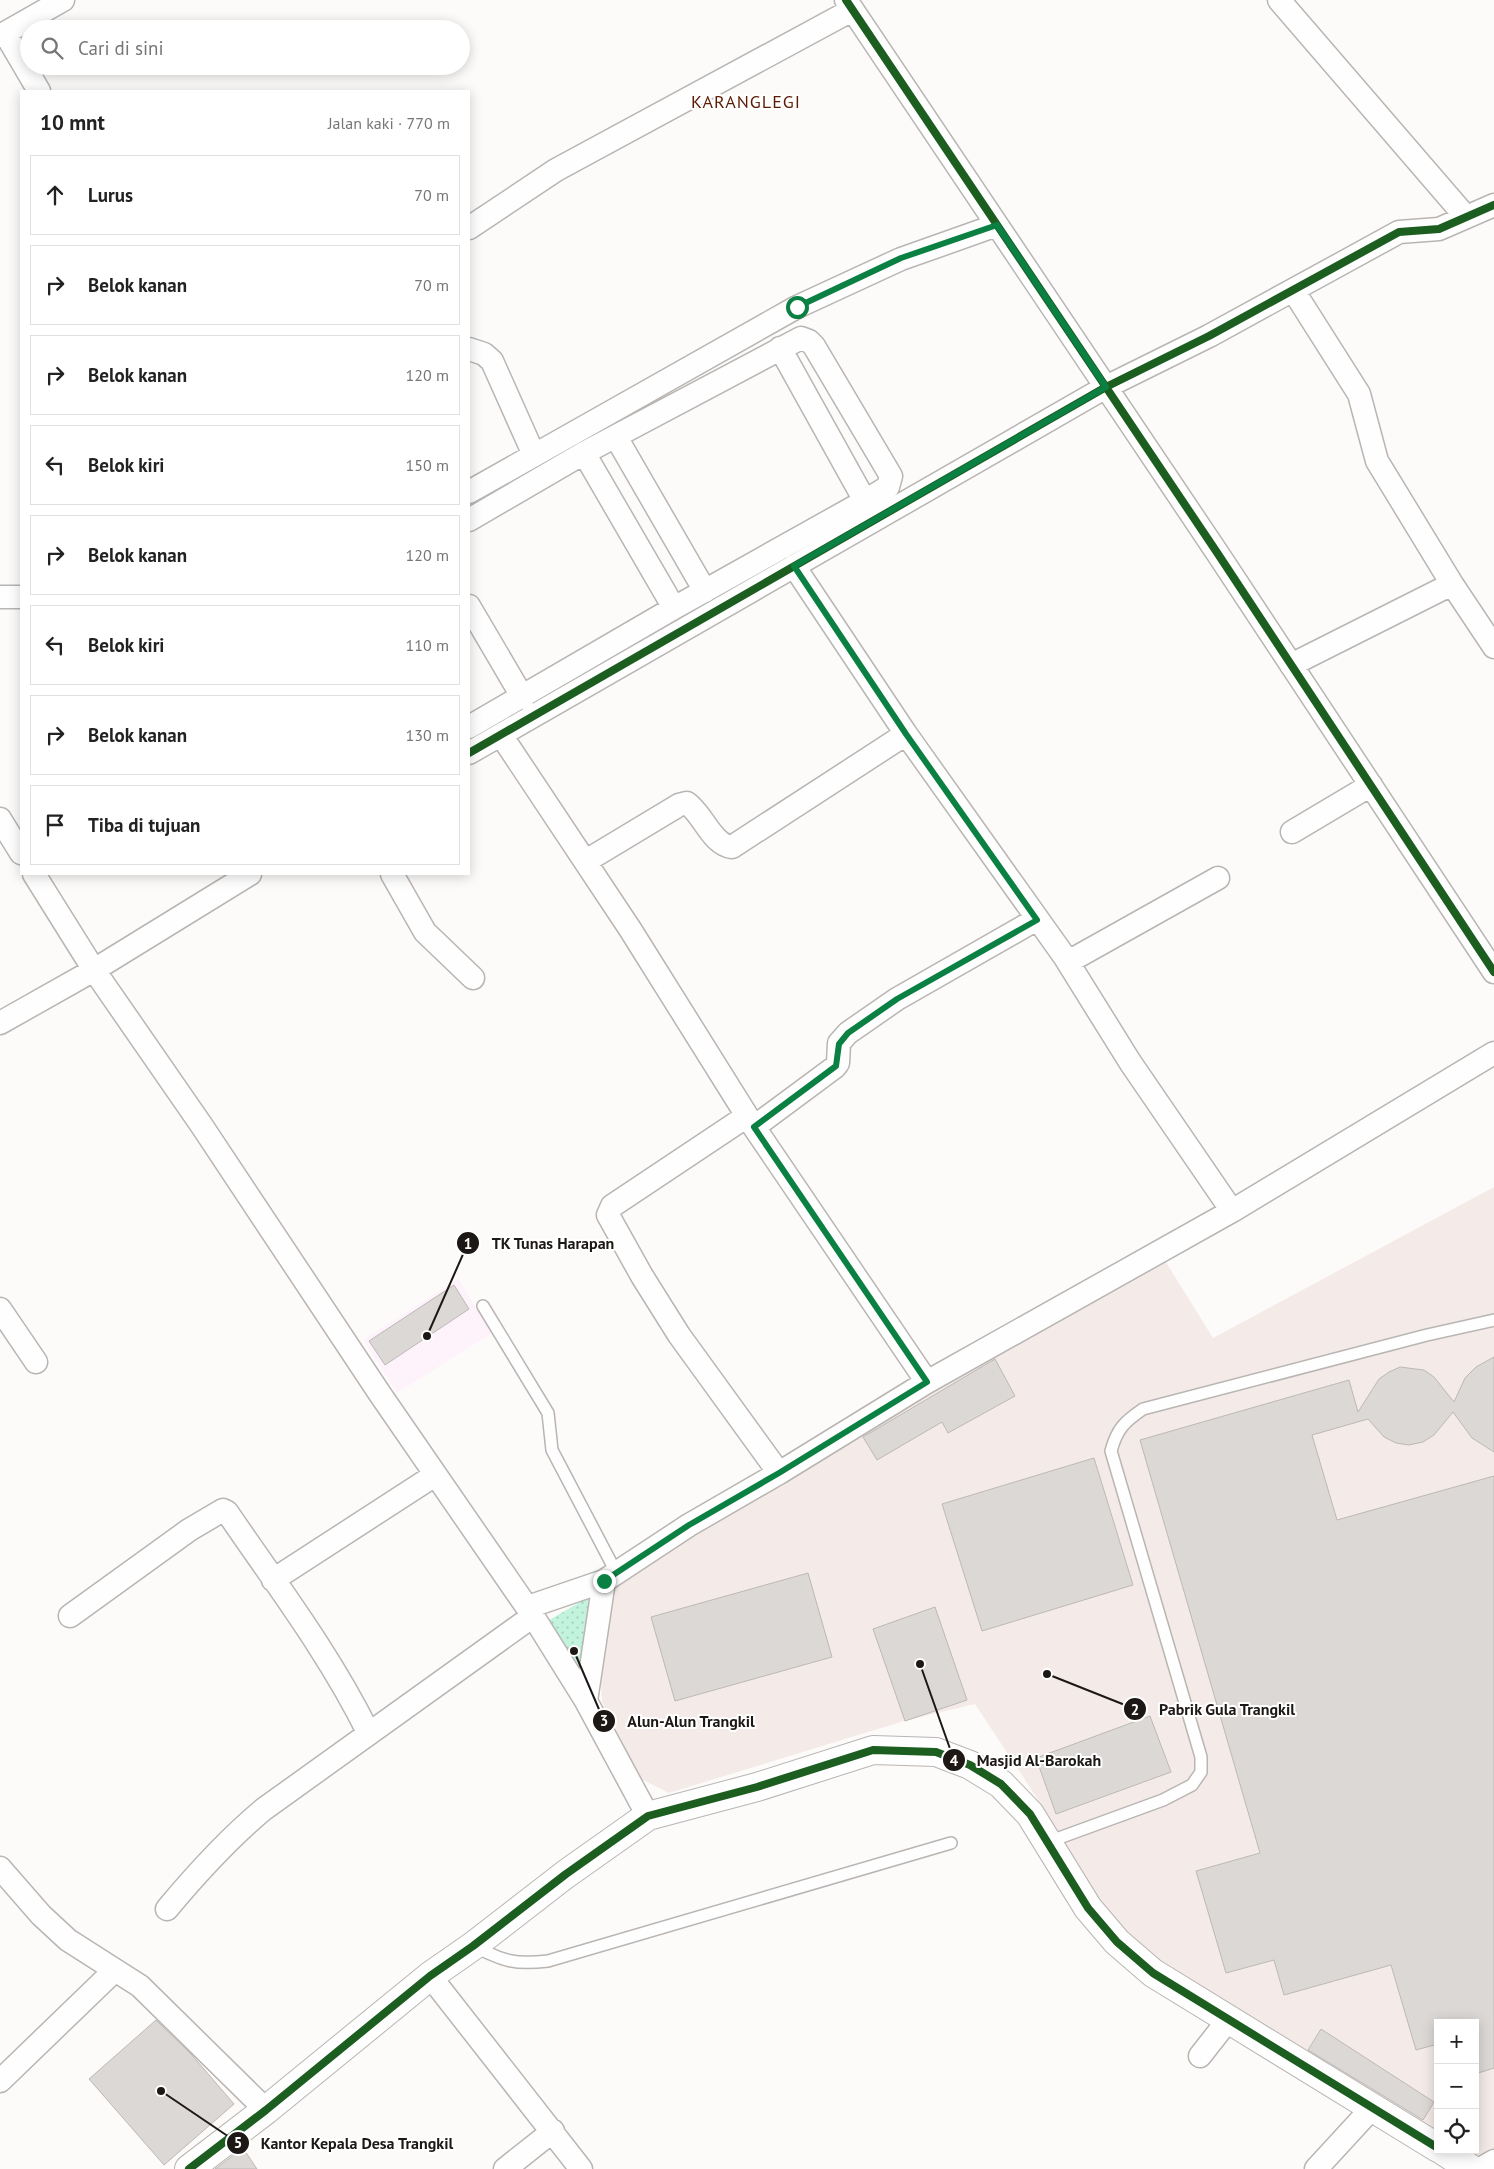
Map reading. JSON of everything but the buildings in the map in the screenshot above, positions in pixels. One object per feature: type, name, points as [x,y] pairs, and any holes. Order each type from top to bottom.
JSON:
[{"type":"street","points":[[27,20],[63,0]]},
{"type":"street","points":[[1280,0],[1466,217]]},
{"type":"street","points":[[470,227],[556,170],[849,5],[1106,387],[1494,972]]},
{"type":"street","points":[[20,24],[2,34],[20,62]]},
{"type":"street","points":[[29,75],[38,90]]},
{"type":"street","points":[[470,752],[1106,387],[1210,336],[1399,232],[1438,229],[1494,205]]},
{"type":"street","points":[[470,491],[797,307],[901,258],[997,225]]},
{"type":"street","points":[[1293,290],[1359,394],[1377,461],[1452,584],[1494,647]]},
{"type":"street","points":[[470,519],[584,453],[801,338],[809,341],[814,346],[891,476],[888,487],[866,501],[674,608],[523,698],[470,726]]},
{"type":"street","points":[[780,348],[866,501]]},
{"type":"street","points":[[470,349],[484,354],[492,361],[534,455]]},
{"type":"street","points":[[616,437],[706,591]]},
{"type":"street","points":[[584,453],[674,608]]},
{"type":"street","points":[[794,566],[906,734],[1068,962],[1130,1062],[1232,1211]]},
{"type":"street","points":[[1291,665],[1452,584]]},
{"type":"street","points":[[0,598],[20,597]]},
{"type":"street","points":[[470,608],[523,698]]},
{"type":"street","points":[[586,861],[679,805],[687,803],[693,807],[719,841],[726,846],[732,847],[906,734]]},
{"type":"street","points":[[501,735],[586,861],[751,1122],[927,1382]]},
{"type":"street","points":[[1292,832],[1371,785]]},
{"type":"street","points":[[0,819],[20,851]]},
{"type":"street","points":[[0,1023],[94,970],[248,875]]},
{"type":"street","points":[[393,875],[425,932],[473,978]]},
{"type":"street","points":[[40,876],[94,970],[202,1126],[435,1475],[530,1611],[586,1701],[648,1816]]},
{"type":"street","points":[[1068,962],[1218,878]]},
{"type":"street","points":[[779,1473],[679,1335],[642,1276],[608,1214],[612,1206],[751,1122],[836,1066],[839,1044],[848,1033],[897,999],[1037,920]]},
{"type":"street","points":[[167,1909],[199,1870],[234,1834],[295,1785],[530,1611],[610,1576],[689,1525],[779,1473],[927,1382],[1232,1211],[1494,1053]]},
{"type":"street","points":[[0,1309],[36,1362]]},
{"type":"street","points":[[273,1580],[435,1475]]},
{"type":"street","points":[[70,1616],[188,1530],[223,1510],[321,1647],[368,1732]]},
{"type":"street","points":[[586,1701],[610,1576]]},
{"type":"street","points":[[189,2169],[266,2110],[430,1976],[473,1946],[566,1874],[648,1816],[757,1787],[873,1750],[936,1752],[970,1765],[1001,1784],[1030,1814],[1088,1908],[1117,1942],[1152,1973],[1434,2145]]},
{"type":"street","points":[[0,1868],[41,1914],[68,1940],[140,1986],[266,2110]]},
{"type":"street","points":[[0,2082],[115,1970]]},
{"type":"street","points":[[430,1976],[582,2169]]},
{"type":"street","points":[[1200,2056],[1229,2019]]},
{"type":"street","points":[[1316,2169],[1373,2107]]},
{"type":"street","points":[[505,2169],[553,2130]]},
{"type":"street","points":[[1448,2154],[1470,2169]]},
{"type":"street","points":[[1480,2169],[1494,2161]]},
{"type":"lane","points":[[483,1306],[548,1413],[552,1450],[610,1576]]},
{"type":"lane","points":[[1048,1842],[1163,1800],[1192,1785],[1201,1772],[1201,1757],[1111,1452],[1116,1433],[1128,1420],[1143,1409],[1427,1335],[1494,1320]]},
{"type":"lane","points":[[473,1946],[504,1961],[523,1964],[548,1961],[951,1843]]},
{"type":"shaded area","points":[[1494,1187],[1494,2153],[1477,2162],[1464,2154],[1479,2154],[1479,2019],[1434,2019],[1434,2136],[1132,1947],[1078,1872],[1048,1815],[975,1704],[904,1721],[669,1793],[641,1779],[602,1702],[599,1645],[609,1585],[841,1437],[1164,1259],[1213,1338]]},
{"type":"shaded area","points":[[458,1279],[492,1333],[397,1393],[363,1340]]},
{"type":"green space","points":[[589,1597],[582,1679],[544,1623]]},
{"type":"cycle path","points":[[846,0],[1218,554],[1494,972]]},
{"type":"cycle path","points":[[470,752],[1106,387],[1209,336],[1399,232],[1439,229],[1494,205]]},
{"type":"cycle path","points":[[189,2169],[266,2110],[430,1976],[473,1946],[566,1874],[648,1816],[757,1787],[873,1750],[936,1752],[970,1765],[1001,1784],[1030,1814],[1088,1908],[1117,1942],[1153,1973],[1434,2146]]},
{"type":"place","name":"TK Tunas Harapan","points":[[427,1336]]},
{"type":"place","name":"Alun-Alun Trangkil","points":[[574,1651]]},
{"type":"place","name":"Masjid Al-Barokah","points":[[920,1664]]},
{"type":"place","name":"Pabrik Gula Trangkil","points":[[1047,1674]]},
{"type":"place","name":"Kantor Kepala Desa Trangkil","points":[[161,2091]]},
{"type":"district","name":"KARANGLEGI","points":[[746,102]]},
{"type":"route","points":[[604,1581],[689,1525],[779,1473],[927,1382],[754,1127],[836,1066],[838,1063],[839,1044],[848,1033],[897,999],[1037,920],[906,734],[794,566],[1106,387],[997,225],[901,258],[797,307]]}]
